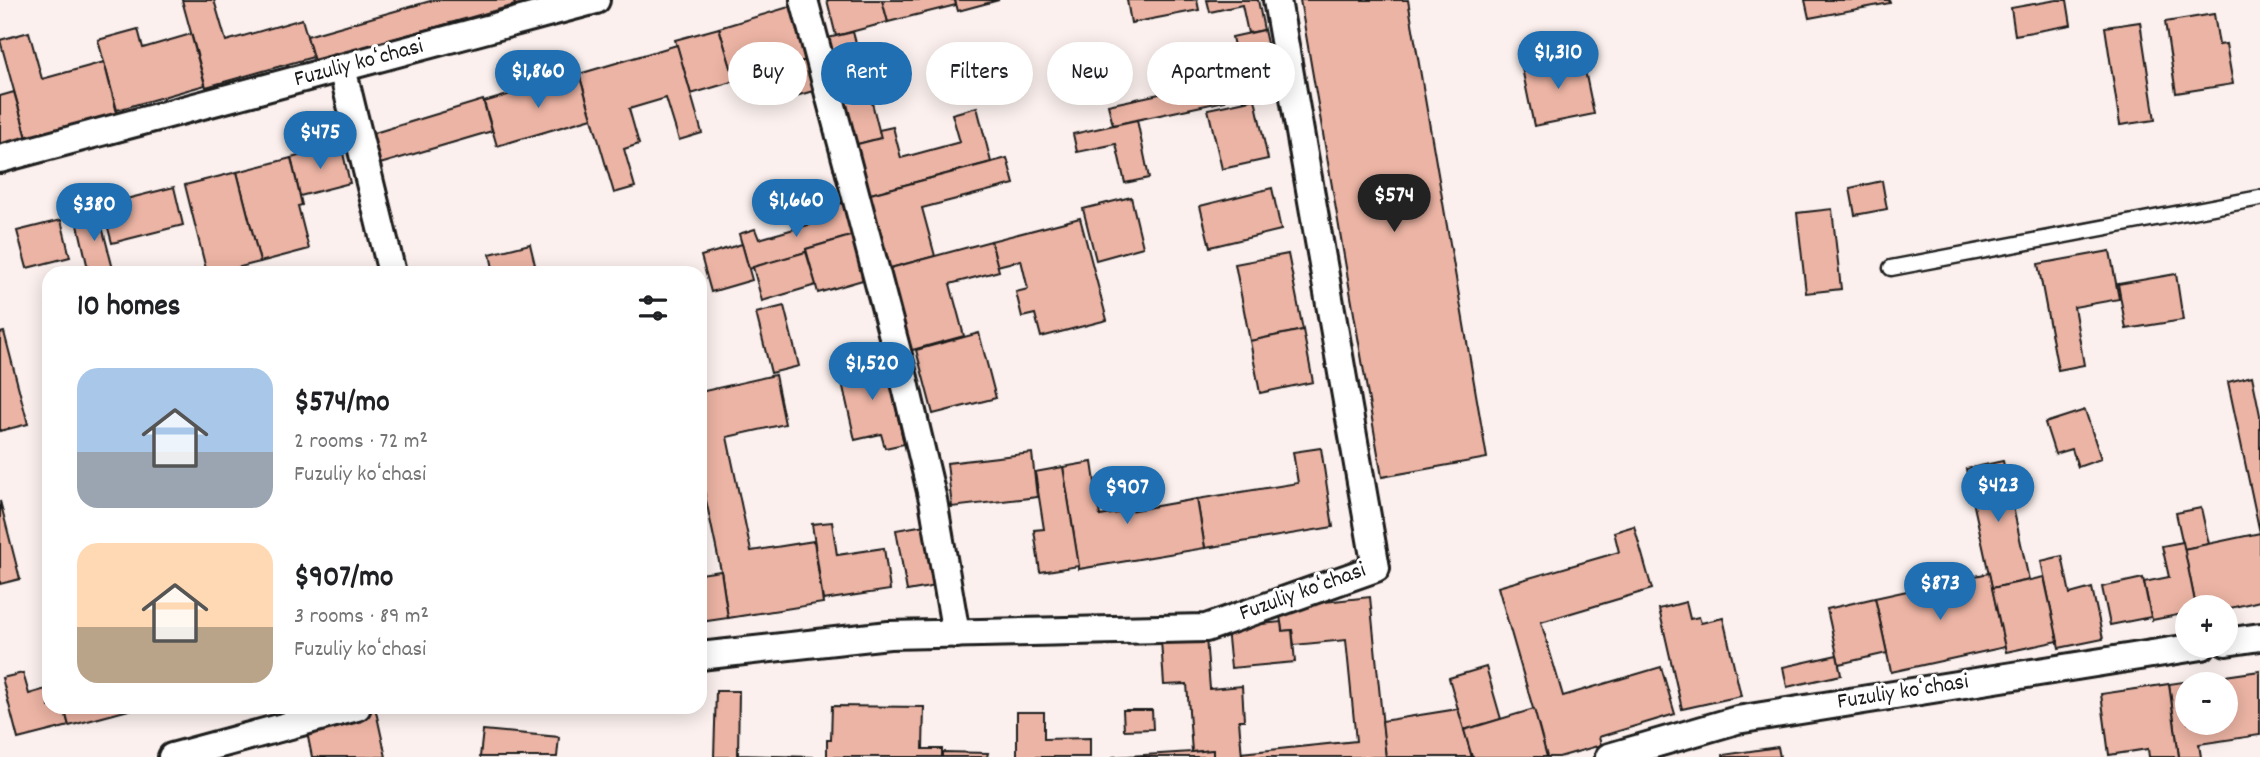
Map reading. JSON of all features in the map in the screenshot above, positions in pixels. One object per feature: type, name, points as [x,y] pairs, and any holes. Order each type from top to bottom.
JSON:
[{"type":"street","name":"Fuzuliy koʻchasi","points":[[0,159],[596,0]]},
{"type":"street","points":[[804,0],[904,377],[933,500],[956,634]]},
{"type":"street","name":"Fuzuliy koʻchasi","points":[[707,655],[889,635],[1206,628],[1376,568],[1277,0]]},
{"type":"street","points":[[342,68],[390,266]]},
{"type":"street","points":[[2238,640],[2260,636]]},
{"type":"street","name":"Fuzuliy koʻchasi","points":[[1609,757],[1737,720],[2175,650]]},
{"type":"street","points":[[172,757],[331,714]]},
{"type":"lane","points":[[1891,268],[2260,198]]},
{"type":"building","points":[[182,0],[214,0],[226,41],[302,19],[313,57],[206,87]]},
{"type":"building","points":[[434,0],[514,0],[515,5],[314,61],[307,36]]},
{"type":"building","points":[[514,0],[534,0],[515,5]]},
{"type":"building","points":[[827,0],[882,0],[888,22],[836,36]]},
{"type":"building","points":[[882,0],[955,0],[956,5],[888,22]]},
{"type":"building","points":[[955,0],[999,0],[958,11]]},
{"type":"building","points":[[1127,0],[1197,0],[1199,10],[1131,23]]},
{"type":"building","points":[[1207,0],[1258,0],[1264,30],[1248,33],[1242,5],[1210,12]]},
{"type":"building","points":[[1300,0],[1408,0],[1487,458],[1382,477]]},
{"type":"building","points":[[1805,0],[1889,0],[1890,3],[1809,18]]},
{"type":"building","points":[[2067,0],[2071,25],[2015,35],[2011,8]]},
{"type":"building","points":[[792,6],[802,42],[728,42],[728,58],[719,28]]},
{"type":"building","points":[[2214,14],[2219,45],[2226,44],[2233,84],[2176,93],[2165,22]]},
{"type":"building","points":[[2140,22],[2155,120],[2120,125],[2105,27]]},
{"type":"building","points":[[719,28],[728,58],[728,83],[691,94],[675,40]]},
{"type":"building","points":[[138,29],[143,48],[191,34],[205,85],[117,110],[98,40]]},
{"type":"building","points":[[1264,30],[1267,42],[1233,42],[1232,37]]},
{"type":"building","points":[[29,32],[42,79],[104,62],[117,113],[27,138],[0,40]]},
{"type":"building","points":[[853,32],[856,42],[829,42],[828,38]]},
{"type":"building","points":[[677,45],[702,133],[679,140],[666,98],[629,109],[639,144],[624,149],[635,187],[614,193],[579,74]]},
{"type":"building","points":[[1582,56],[1594,114],[1534,126],[1522,68]]},
{"type":"building","points":[[811,59],[820,89],[807,93],[807,60]]},
{"type":"building","points":[[579,74],[592,118],[497,146],[484,102]]},
{"type":"building","points":[[14,92],[27,138],[0,146],[0,96]]},
{"type":"building","points":[[1147,97],[1147,105],[1206,105],[1113,125],[1108,105],[1133,105],[1133,100]]},
{"type":"building","points":[[483,100],[492,131],[380,164],[371,134]]},
{"type":"building","points":[[840,105],[873,105],[881,138],[850,146]]},
{"type":"building","points":[[1227,105],[1256,105],[1268,159],[1222,169],[1208,109]]},
{"type":"building","points":[[977,107],[991,162],[863,196],[850,146],[881,138],[879,130],[893,127],[901,158],[960,142],[952,114]]},
{"type":"building","points":[[1137,120],[1149,178],[1125,183],[1116,144],[1077,152],[1073,134]]},
{"type":"building","points":[[341,145],[350,183],[300,196],[291,158]]},
{"type":"building","points":[[291,158],[302,205],[298,206],[309,249],[260,262],[237,172]]},
{"type":"building","points":[[1007,158],[1014,184],[922,208],[935,256],[883,270],[863,196]]},
{"type":"building","points":[[237,172],[260,262],[244,266],[205,266],[185,185]]},
{"type":"building","points":[[1882,181],[1887,209],[1855,215],[1850,188]]},
{"type":"building","points":[[174,187],[183,225],[112,243],[102,205]]},
{"type":"building","points":[[1272,188],[1281,230],[1210,247],[1200,206]]},
{"type":"building","points":[[1131,197],[1143,247],[1096,260],[1083,209]]},
{"type":"building","points":[[844,202],[854,235],[749,269],[739,234],[755,229],[759,239],[829,219],[826,208]]},
{"type":"building","points":[[1832,209],[1841,289],[1806,293],[1797,213]]},
{"type":"building","points":[[98,211],[112,266],[87,266],[76,216]]},
{"type":"building","points":[[1080,218],[1107,320],[1041,337],[1035,314],[1022,317],[1016,292],[1028,289],[1021,260],[997,266],[991,241]]},
{"type":"building","points":[[61,220],[70,257],[27,268],[17,231]]},
{"type":"building","points":[[854,235],[866,279],[818,293],[806,249]]},
{"type":"building","points":[[991,241],[999,271],[950,284],[964,336],[905,352],[883,270]]},
{"type":"building","points":[[530,244],[535,266],[493,266],[490,254]]},
{"type":"building","points":[[742,244],[752,280],[711,292],[707,266],[704,266],[701,256]]},
{"type":"building","points":[[2110,251],[2119,299],[2074,307],[2084,365],[2058,370],[2038,264]]},
{"type":"building","points":[[806,252],[816,285],[762,301],[753,267]]},
{"type":"building","points":[[1288,254],[1303,330],[1250,341],[1235,264]]},
{"type":"building","points":[[2176,274],[2183,320],[2126,329],[2118,284]]},
{"type":"building","points":[[784,306],[799,366],[771,373],[756,313]]},
{"type":"building","points":[[1303,330],[1313,382],[1260,393],[1250,341]]},
{"type":"building","points":[[4,332],[28,424],[0,431],[0,333]]},
{"type":"building","points":[[979,333],[996,398],[933,414],[916,350]]},
{"type":"building","points":[[885,358],[904,444],[885,448],[881,434],[855,440],[839,369]]},
{"type":"building","points":[[775,375],[785,424],[727,437],[751,551],[814,541],[823,603],[728,618],[707,505],[707,390]]},
{"type":"building","points":[[2252,376],[2260,415],[2260,533],[2228,382]]},
{"type":"building","points":[[2085,410],[2101,459],[2078,467],[2072,449],[2055,454],[2045,423]]},
{"type":"building","points":[[1321,448],[1333,527],[1205,548],[1197,499],[1298,483],[1293,452]]},
{"type":"building","points":[[1032,453],[1037,497],[952,507],[947,463]]},
{"type":"building","points":[[2003,461],[2029,580],[1992,588],[1966,469]]},
{"type":"building","points":[[1092,462],[1100,516],[1197,499],[1205,548],[1079,569],[1063,467]]},
{"type":"building","points":[[1063,467],[1079,566],[1040,572],[1034,530],[1044,529],[1035,472]]},
{"type":"building","points":[[0,501],[20,579],[0,584]]},
{"type":"building","points":[[2201,508],[2209,544],[2184,549],[2176,513]]},
{"type":"building","points":[[832,522],[837,555],[884,548],[890,590],[823,600],[812,524]]},
{"type":"building","points":[[925,525],[936,586],[907,591],[896,530]]},
{"type":"building","points":[[1634,526],[1652,589],[1541,622],[1563,696],[1661,667],[1675,714],[1599,737],[1601,745],[1559,757],[1547,757],[1498,587],[1619,552],[1614,532]]},
{"type":"building","points":[[2260,533],[2260,601],[2238,606],[2238,595],[2194,595],[2184,549]]},
{"type":"building","points":[[2183,542],[2194,595],[2175,595],[2175,616],[2152,620],[2144,582],[2169,577],[2162,546]]},
{"type":"building","points":[[2062,556],[2070,594],[2092,588],[2103,639],[2059,648],[2041,561]]},
{"type":"building","points":[[721,571],[728,618],[707,621],[707,573]]},
{"type":"building","points":[[1989,573],[2005,647],[1891,672],[1875,598]]},
{"type":"building","points":[[2044,577],[2058,641],[2006,652],[1992,588]]},
{"type":"building","points":[[2143,578],[2151,617],[2110,625],[2102,587]]},
{"type":"building","points":[[1370,597],[1386,757],[1242,757],[1241,753],[1356,741],[1346,640],[1294,645],[1292,630],[1282,631],[1279,607]]},
{"type":"building","points":[[1875,598],[1887,653],[1839,664],[1827,609]]},
{"type":"building","points":[[1686,602],[1690,619],[1699,617],[1701,623],[1723,618],[1741,696],[1682,709],[1659,609]]},
{"type":"building","points":[[1281,622],[1282,631],[1292,630],[1295,662],[1231,668],[1227,628]]},
{"type":"building","points":[[1206,637],[1210,689],[1242,686],[1244,720],[1239,720],[1242,757],[1213,757],[1213,750],[1192,752],[1187,684],[1164,685],[1161,640]]},
{"type":"building","points":[[1837,655],[1841,675],[1787,687],[1783,667]]},
{"type":"building","points":[[1486,667],[1501,719],[1464,730],[1449,678]]},
{"type":"building","points":[[2260,671],[2260,735],[2199,744],[2201,757],[2179,757],[2176,735],[2238,735],[2238,674]]},
{"type":"building","points":[[23,673],[29,694],[42,690],[42,714],[66,714],[69,726],[18,739],[2,678]]},
{"type":"building","points":[[2175,683],[2175,728],[2169,684]]},
{"type":"building","points":[[2169,684],[2179,757],[2149,757],[2148,749],[2109,755],[2101,694]]},
{"type":"building","points":[[716,691],[739,691],[738,755],[814,757],[714,757]]},
{"type":"building","points":[[832,706],[924,707],[923,749],[942,749],[942,757],[827,757],[827,740],[831,740]]},
{"type":"building","points":[[1458,709],[1472,757],[1386,757],[1382,721]]},
{"type":"building","points":[[1534,709],[1547,757],[1472,757],[1464,730]]},
{"type":"building","points":[[1123,710],[1152,710],[1153,729],[1124,730]]},
{"type":"building","points":[[1017,712],[1044,712],[1044,739],[1090,738],[1090,757],[1017,757]]},
{"type":"building","points":[[66,714],[114,714],[69,726]]},
{"type":"building","points":[[342,714],[377,714],[386,757],[312,757],[305,722]]},
{"type":"building","points":[[483,730],[559,737],[557,757],[480,757]]},
{"type":"building","points":[[1778,747],[1780,757],[1723,757],[1723,755]]},
{"type":"building","points":[[1213,750],[1213,757],[1112,757],[1192,752]]},
{"type":"building","points":[[942,752],[988,753],[987,757],[942,757]]}]
